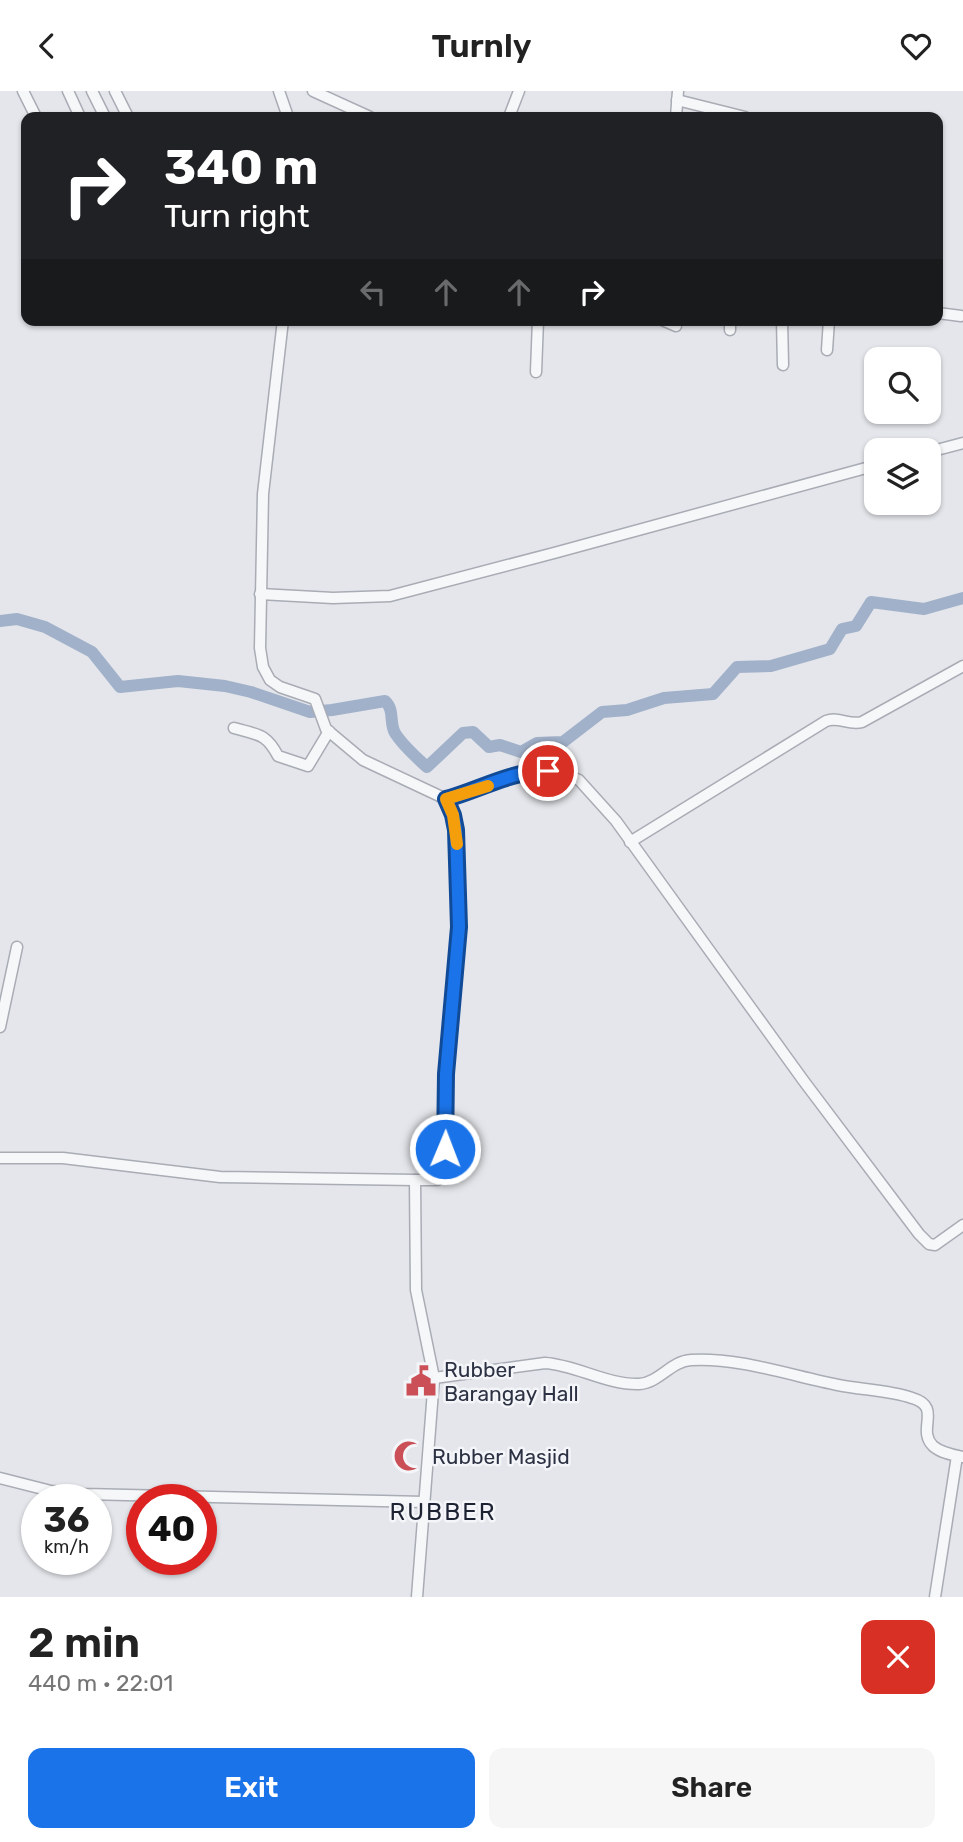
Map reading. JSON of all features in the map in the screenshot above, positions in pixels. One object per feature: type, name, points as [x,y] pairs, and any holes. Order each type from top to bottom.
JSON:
[{"type":"street","points":[[23,91],[34,112]]},
{"type":"street","points":[[68,91],[78,112]]},
{"type":"street","points":[[92,91],[102,112]]},
{"type":"street","points":[[115,91],[126,112]]},
{"type":"street","points":[[279,91],[286,112]]},
{"type":"street","points":[[313,91],[359,112]]},
{"type":"street","points":[[511,112],[519,91]]},
{"type":"street","points":[[677,95],[730,112]]},
{"type":"street","points":[[943,314],[961,316]]},
{"type":"street","points":[[282,326],[265,469],[260,648],[266,674],[279,687],[312,697],[320,707],[326,726],[373,766],[446,799],[535,771],[561,773],[579,780],[616,821],[803,1080],[919,1234],[929,1244],[936,1245],[963,1224]]},
{"type":"street","points":[[536,372],[538,326]]},
{"type":"street","points":[[782,326],[783,365]]},
{"type":"street","points":[[827,350],[829,326]]},
{"type":"street","points":[[941,449],[963,443]]},
{"type":"street","points":[[260,594],[333,598],[390,596],[864,468]]},
{"type":"street","points":[[630,842],[826,721],[835,719],[853,724],[862,722],[963,666]]},
{"type":"street","points":[[234,728],[267,738],[274,745],[278,756],[308,766],[326,726]]},
{"type":"street","points":[[0,1159],[63,1158],[220,1177],[437,1180],[443,1177],[446,1074],[459,927],[456,830],[446,799]]},
{"type":"street","points":[[0,1027],[17,947]]},
{"type":"street","points":[[415,1180],[416,1290],[434,1378],[417,1597]]},
{"type":"street","points":[[434,1378],[545,1363],[624,1383],[642,1384],[689,1360],[736,1364],[872,1392],[908,1396],[921,1401],[928,1411],[927,1434],[932,1445],[960,1456],[934,1597]]},
{"type":"street","points":[[0,1478],[84,1495],[424,1502]]},
{"type":"waterway","points":[[0,621],[17,619],[45,627],[92,652],[120,687],[178,681],[225,686],[310,712],[385,701],[390,708],[395,733],[427,767],[463,733],[473,732],[489,747],[500,745],[521,752],[537,743],[563,742],[602,712],[627,710],[664,698],[713,694],[737,667],[771,666],[830,649],[842,629],[856,626],[871,602],[924,609],[963,598]]},
{"type":"slow traffic","points":[[457,844],[453,815],[446,799],[488,786]]},
{"type":"place","name":"Rubber Barangay Hall","points":[[421,1381]]},
{"type":"place","name":"Rubber Masjid","points":[[409,1456]]},
{"type":"district","name":"RUBBER","points":[[443,1512]]},
{"type":"route","points":[[445,1149],[446,1074],[459,927],[456,830],[446,799],[474,792],[520,774],[548,771]]}]
